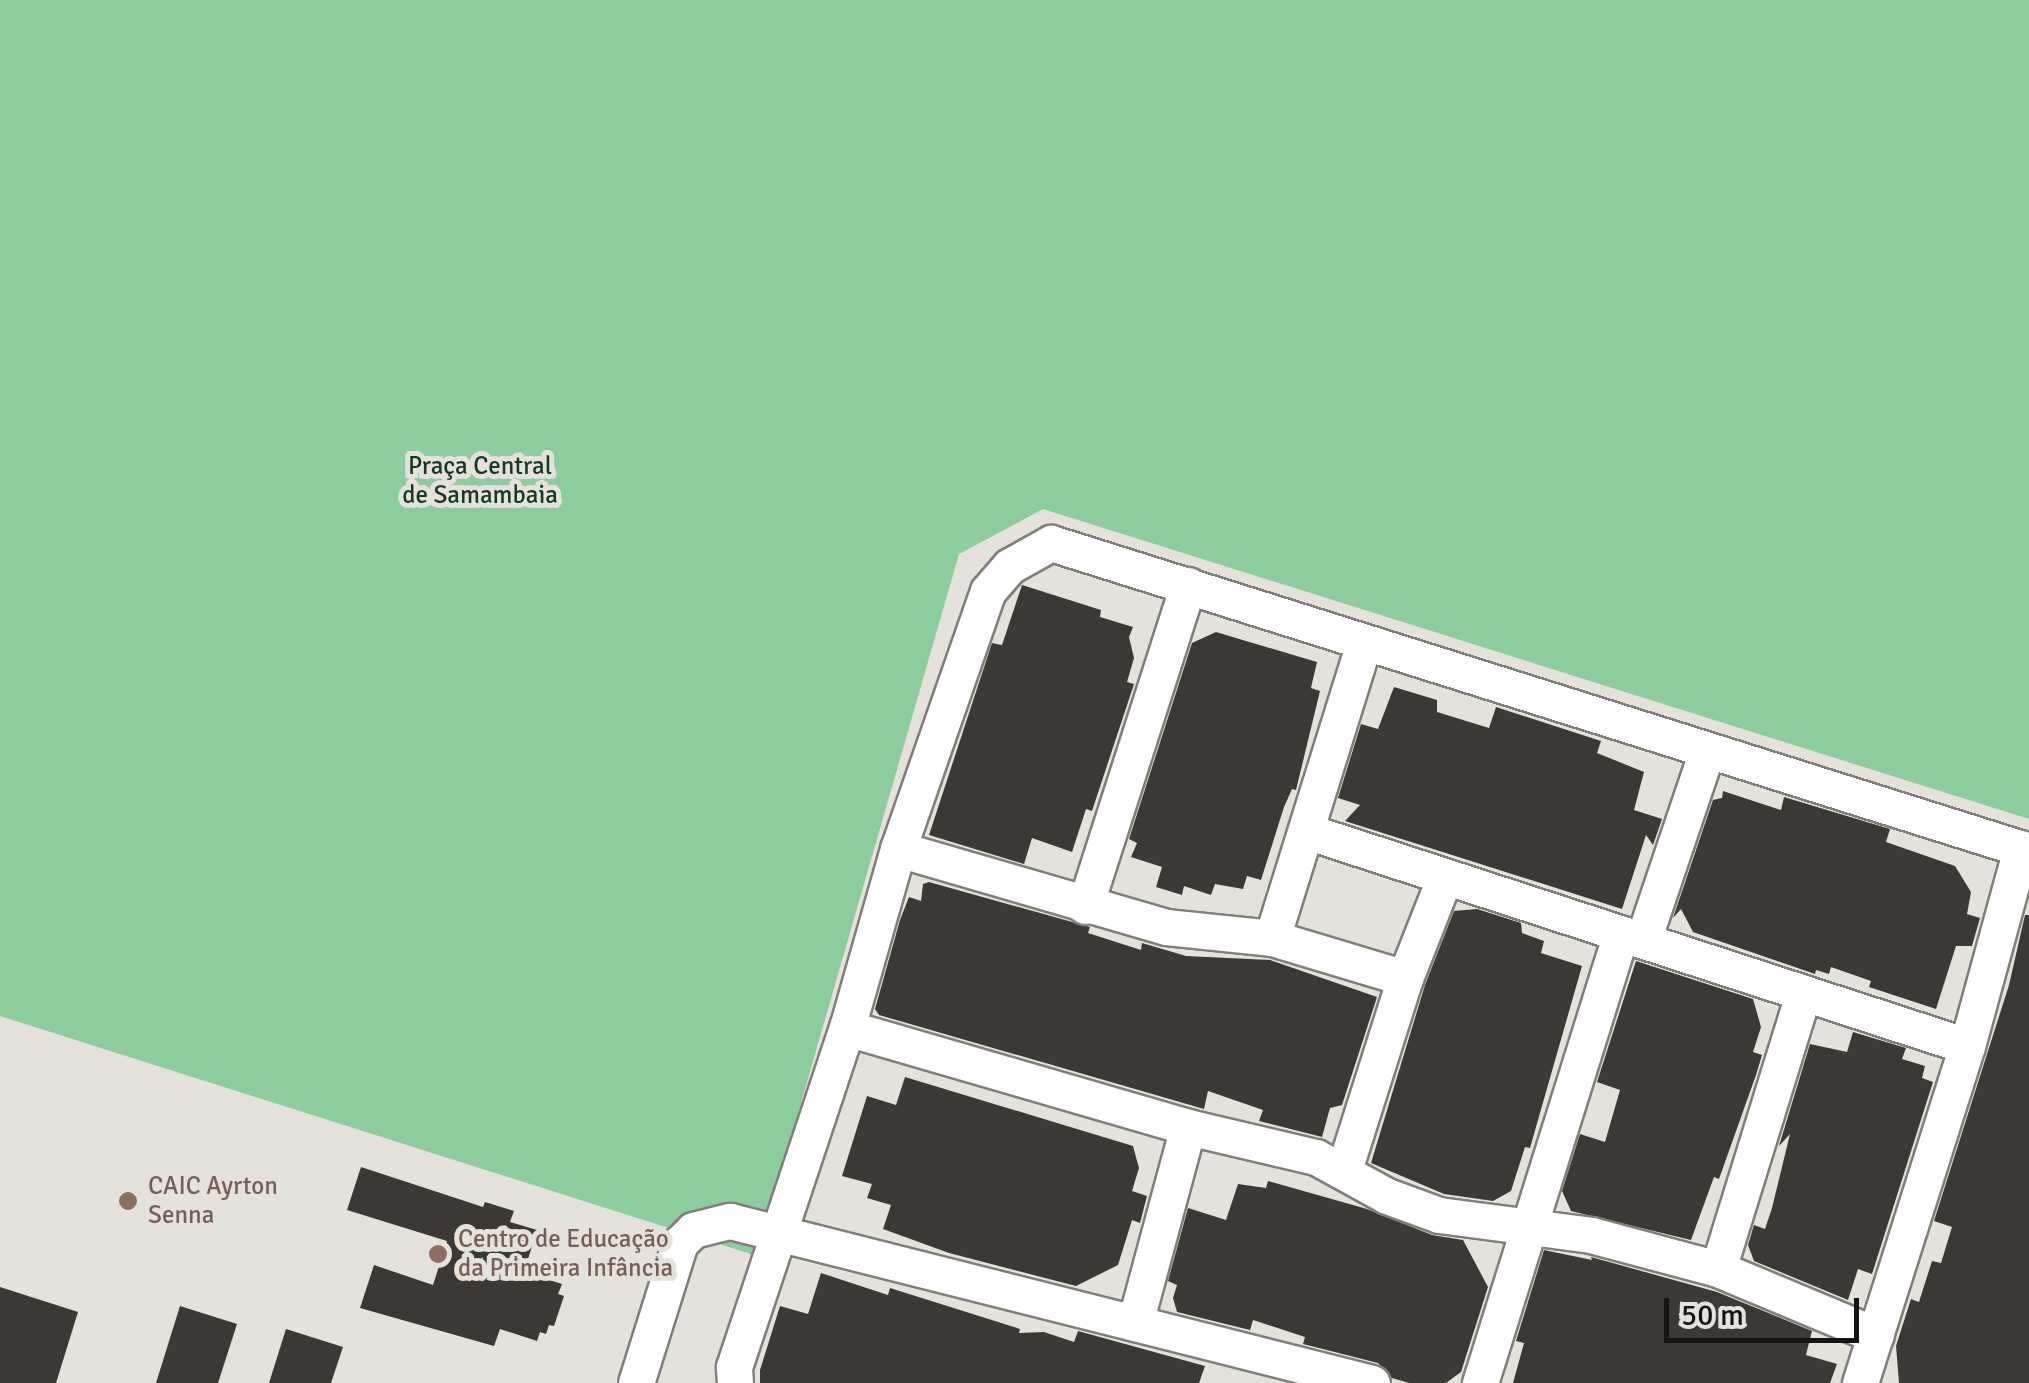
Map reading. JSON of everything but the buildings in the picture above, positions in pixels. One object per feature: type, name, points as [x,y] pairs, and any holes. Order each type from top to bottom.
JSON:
[{"type":"street","points":[[735,1383],[734,1367],[847,1028],[898,849],[988,591],[1010,566],[1051,542],[2025,850],[1864,1382]]},
{"type":"street","points":[[1085,906],[1188,585]]},
{"type":"street","points":[[1272,938],[1364,643]]},
{"type":"street","points":[[1480,1383],[1632,937],[1707,751]]},
{"type":"street","points":[[1306,831],[1444,879],[1968,1046]]},
{"type":"street","points":[[898,849],[1166,927],[1272,938],[1406,978]]},
{"type":"street","points":[[1344,1170],[1406,978],[1444,879]]},
{"type":"street","points":[[1718,1269],[1803,995]]},
{"type":"street","points":[[847,1028],[1188,1128],[1267,1142],[1344,1170],[1387,1196],[1440,1215],[1529,1230],[1590,1235],[1718,1269],[1876,1335]]},
{"type":"street","points":[[1135,1323],[1188,1128]]},
{"type":"street","points":[[636,1383],[680,1243],[693,1230],[730,1221],[1135,1323],[1318,1377],[1372,1383]]},
{"type":"green space","name":"Praça Central de Samambaia","points":[[0,0],[2029,0],[2029,819],[1043,509],[959,554],[757,1256],[0,1016]]},
{"type":"place","name":"CAIC Ayrton Senna","points":[[128,1201]]},
{"type":"place","name":"Centro de Educação da Primeira Infância","points":[[438,1254]]}]
